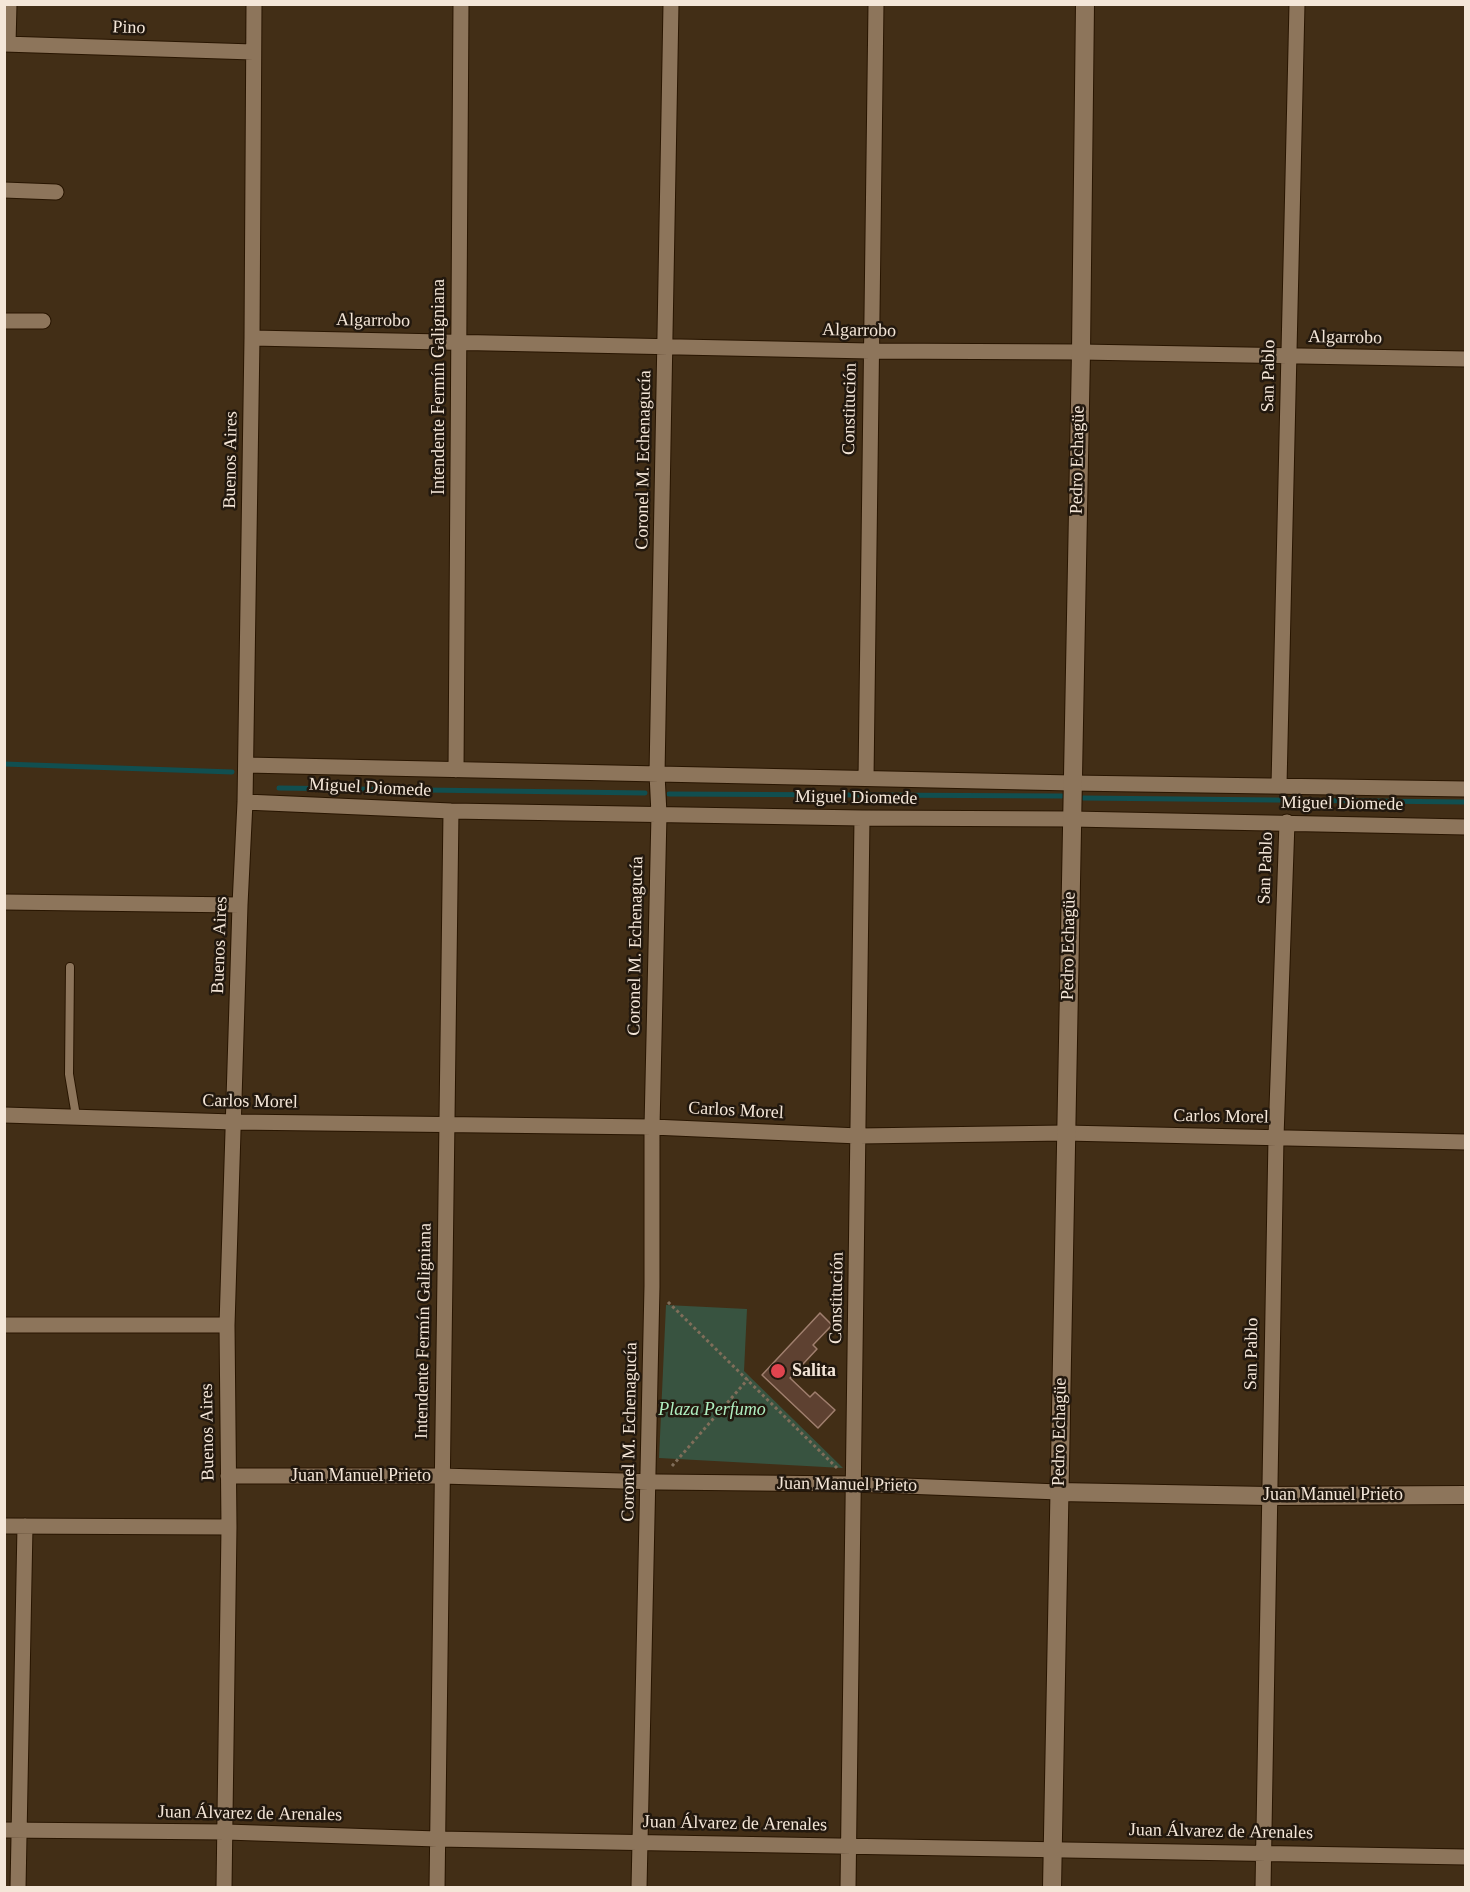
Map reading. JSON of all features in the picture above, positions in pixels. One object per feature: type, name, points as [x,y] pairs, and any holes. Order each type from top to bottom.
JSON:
[{"type":"street","points":[[6,44],[9,4]]},
{"type":"street","name":"Buenos Aires","points":[[225,1887],[229,1527],[227,1325],[246,765],[254,4]]},
{"type":"street","name":"Intendente Fermín Galigniana","points":[[456,770],[461,4]]},
{"type":"street","name":"Coronel M. Echenagucía","points":[[639,1887],[653,1481],[652,1127],[671,4]]},
{"type":"street","name":"Constitución","points":[[866,778],[876,4]]},
{"type":"street","name":"Pedro Echagüe","points":[[1052,1887],[1081,352],[1085,4]]},
{"type":"street","name":"San Pablo","points":[[1279,785],[1297,4]]},
{"type":"street","name":"Pino","points":[[6,44],[253,52]]},
{"type":"street","points":[[4,190],[56,192]]},
{"type":"street","points":[[4,321],[43,321]]},
{"type":"street","name":"Algarrobo","points":[[252,338],[870,351],[1081,352],[1466,359]]},
{"type":"street","name":"Miguel Diomede","points":[[246,765],[1466,789]]},
{"type":"street","name":"Miguel Diomede","points":[[245,802],[451,811],[1287,822],[1466,827]]},
{"type":"street","name":"Intendente Fermín Galigniana","points":[[436,1887],[451,811]]},
{"type":"street","name":"Constitución","points":[[848,1887],[862,818]]},
{"type":"street","name":"San Pablo","points":[[1263,1887],[1276,1137],[1287,822]]},
{"type":"street","points":[[4,902],[240,905]]},
{"type":"street","name":"Carlos Morel","points":[[4,1115],[234,1122],[652,1127],[859,1136],[1065,1133],[1466,1142]]},
{"type":"street","points":[[4,1325],[227,1325]]},
{"type":"street","name":"Juan Manuel Prieto","points":[[228,1476],[441,1476],[853,1484],[1268,1496],[1466,1495]]},
{"type":"street","points":[[4,1526],[229,1527]]},
{"type":"street","points":[[18,1887],[11,1830],[25,1526]]},
{"type":"street","name":"Juan Álvarez de Arenales","points":[[11,1830],[226,1832],[437,1839],[1466,1857]]},
{"type":"lane","points":[[70,967],[69,1074],[76,1116]]},
{"type":"path","points":[[652,1286],[853,1484]]},
{"type":"path","points":[[653,1481],[748,1379]]},
{"type":"green space","name":"Plaza Perfumo","points":[[666,1305],[747,1309],[744,1371],[843,1468],[659,1458]]},
{"type":"building","name":"Salita","points":[[820,1313],[832,1325],[813,1345],[817,1349],[790,1378],[810,1397],[815,1392],[835,1410],[818,1428],[762,1375]]},
{"type":"waterway","points":[[4,764],[232,772]]},
{"type":"waterway","points":[[279,788],[645,793]]},
{"type":"waterway","points":[[669,794],[1062,796]]},
{"type":"waterway","points":[[1083,798],[1466,802]]},
{"type":"place","name":"Salita","points":[[778,1371]]}]
